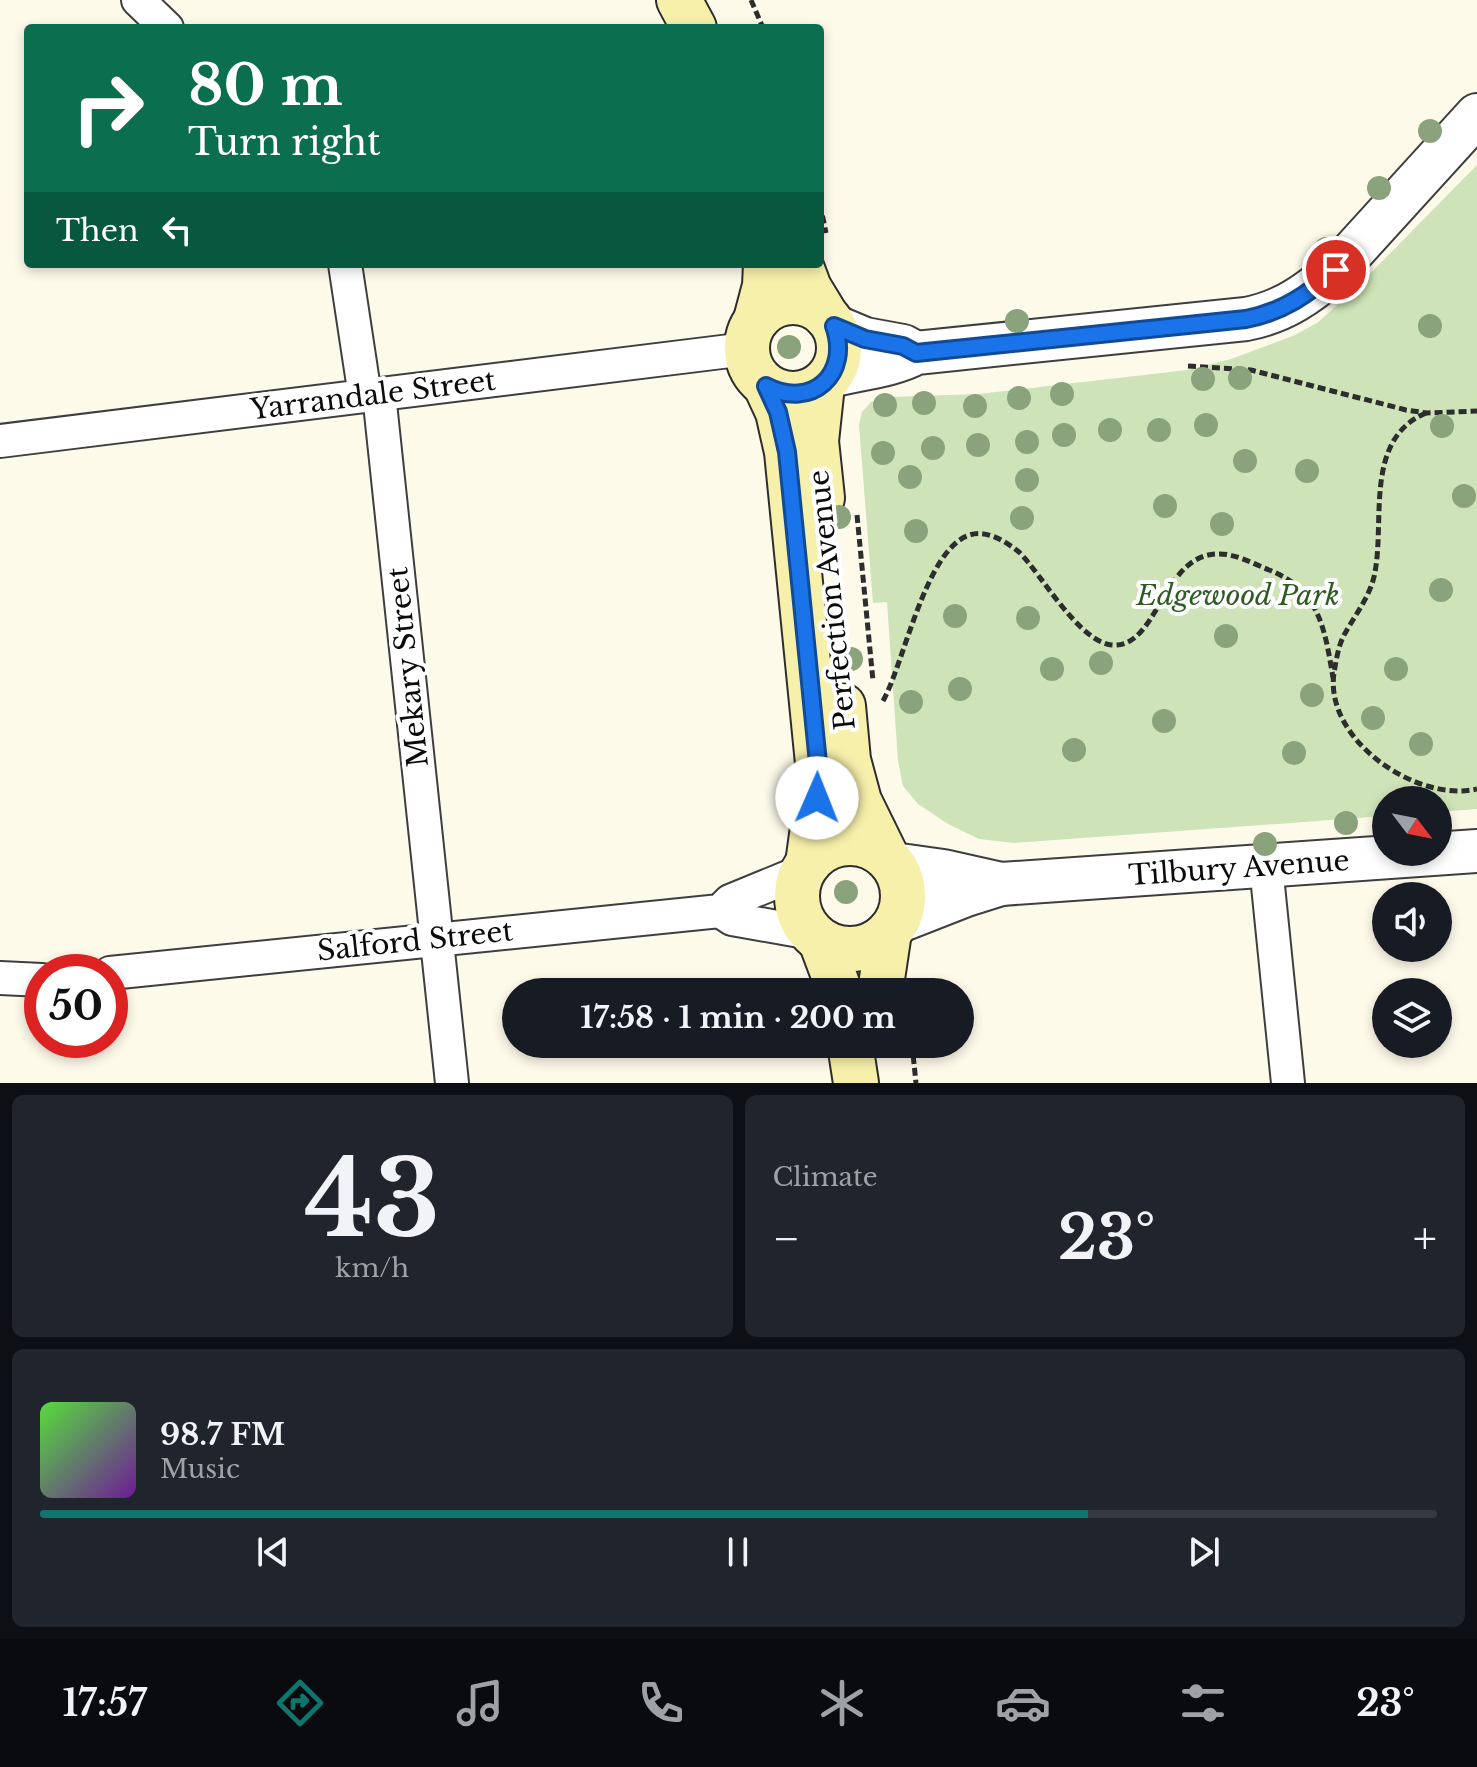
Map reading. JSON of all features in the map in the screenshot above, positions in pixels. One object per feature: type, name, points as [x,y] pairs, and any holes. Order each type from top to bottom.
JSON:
[{"type":"main road","points":[[679,0],[692,24]]},
{"type":"main road","points":[[710,0],[723,24]]},
{"type":"main road","points":[[766,268],[756,352],[788,395],[811,391],[826,380],[840,352],[830,321],[809,288],[811,268]]},
{"type":"main road","points":[[756,352],[765,311],[790,302],[816,307],[830,321]]},
{"type":"main road","name":"Perfection Avenue","points":[[756,352],[778,412],[787,452],[818,763],[817,798],[805,868]]},
{"type":"main road","name":"Perfection Avenue","points":[[826,380],[816,441],[848,760],[859,801],[889,860]]},
{"type":"main road","points":[[834,978],[816,937],[802,919],[797,887],[805,868],[820,852],[837,845],[854,843],[871,847],[889,860],[900,877],[902,908],[893,927],[883,978]]},
{"type":"main road","points":[[816,937],[835,947],[864,948],[878,941],[893,927]]},
{"type":"main road","points":[[852,1058],[856,1083]]},
{"type":"main road","points":[[879,1058],[882,1083]]},
{"type":"street","points":[[138,0],[163,24]]},
{"type":"street","points":[[826,380],[864,367],[902,361],[916,353],[1246,319],[1283,309],[1313,290],[1336,270],[1477,115]]},
{"type":"street","name":"Mekary Street","points":[[346,268],[372,395],[452,1083]]},
{"type":"street","points":[[830,321],[865,339],[903,346],[916,353]]},
{"type":"street","name":"Yarrandale Street","points":[[0,441],[756,352]]},
{"type":"street","name":"Tilbury Avenue","points":[[893,927],[946,902],[1001,884],[1477,851]]},
{"type":"street","name":"Tilbury Avenue","points":[[889,860],[1001,884]]},
{"type":"street","points":[[1266,866],[1288,1083]]},
{"type":"street","name":"Salford Street","points":[[720,911],[730,901],[805,868]]},
{"type":"street","name":"Salford Street","points":[[128,971],[720,911],[732,919],[816,937]]},
{"type":"street","points":[[0,978],[24,979]]},
{"type":"path","points":[[751,0],[761,24]]},
{"type":"path","points":[[1251,370],[1406,410],[1427,413],[1477,411]]},
{"type":"path","points":[[1333,678],[1341,641],[1373,585],[1378,507],[1390,446],[1402,428],[1427,413]]},
{"type":"path","points":[[856,500],[873,683]]},
{"type":"path","points":[[876,713],[888,691],[905,640],[934,575],[959,540],[970,535],[981,534],[1007,543],[1019,552],[1085,631],[1111,645],[1125,644],[1137,636],[1173,582],[1194,560],[1206,555],[1234,556],[1292,583],[1318,612],[1325,631],[1342,713],[1359,741],[1381,762],[1406,777],[1441,790],[1477,789]]},
{"type":"path","points":[[913,1058],[916,1083]]},
{"type":"green space","name":"Edgewood Park","points":[[1477,165],[1477,809],[1452,811],[1452,786],[1372,786],[1372,817],[1014,843],[979,839],[948,824],[918,804],[903,786],[898,761],[887,602],[873,603],[859,425],[862,412],[871,402],[890,397],[978,394],[1187,370],[1231,359],[1293,336],[1317,323],[1353,291]]},
{"type":"route","points":[[817,798],[818,763],[787,452],[778,412],[766,386],[788,395],[811,391],[822,385],[830,376],[840,352],[834,326],[865,339],[903,346],[916,353],[1246,319],[1283,309],[1313,290],[1336,270]]}]
